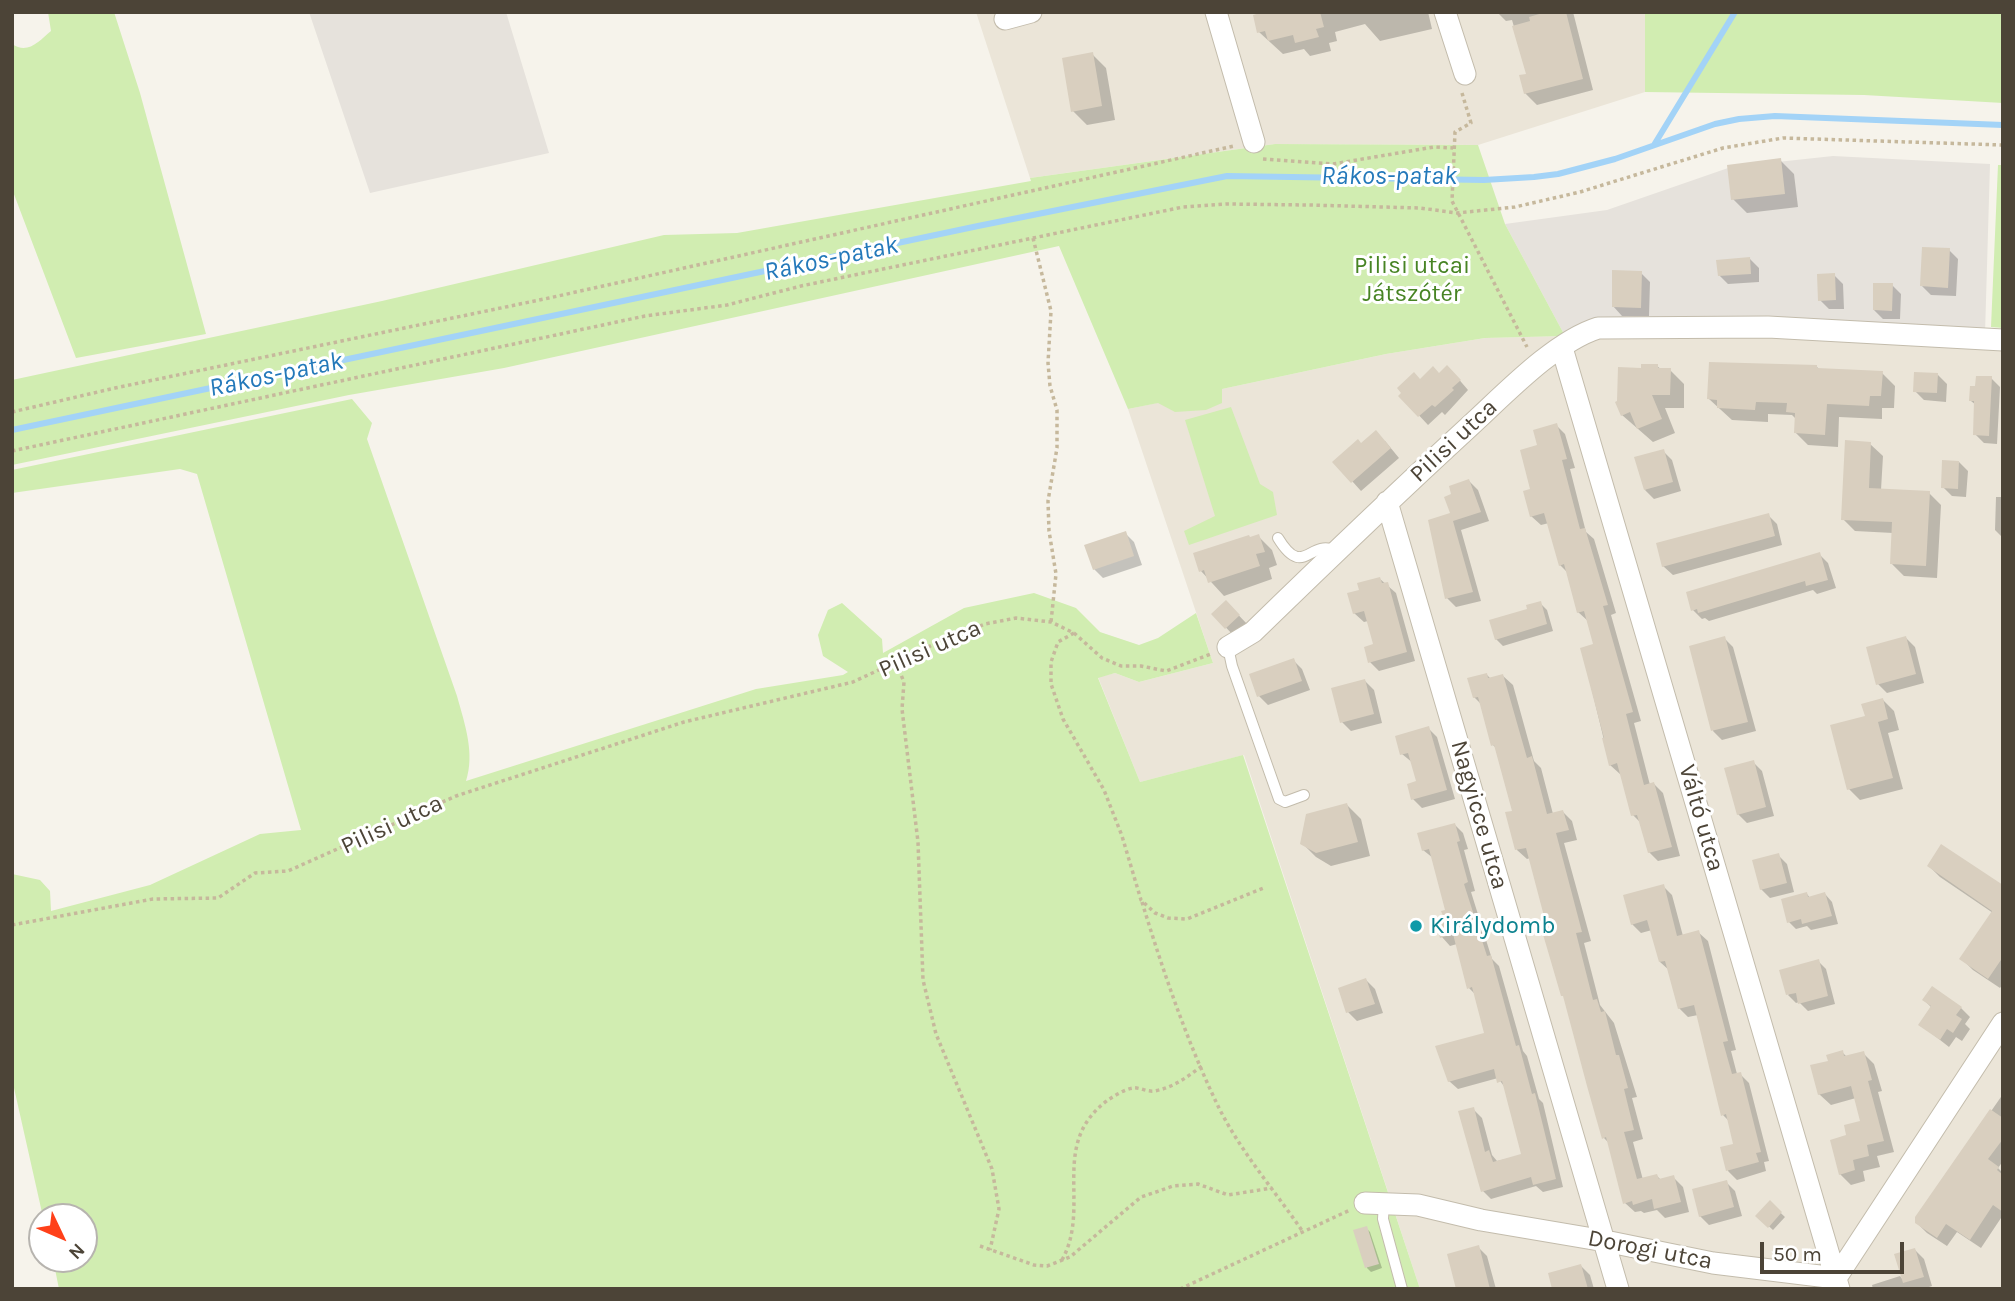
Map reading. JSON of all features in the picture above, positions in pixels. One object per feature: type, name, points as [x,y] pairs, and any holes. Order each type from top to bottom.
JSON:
[{"type":"street","points":[[1005,19],[1031,12]]},
{"type":"street","points":[[1216,12],[1254,142]]},
{"type":"street","points":[[1445,12],[1465,74]]},
{"type":"street","name":"Pilisi utca","points":[[1228,648],[1253,632],[1387,502],[1536,365],[1583,333],[1598,328],[1768,327],[2003,340]]},
{"type":"street","name":"Váltó utca","points":[[1562,348],[1838,1283]]},
{"type":"street","name":"Nagyicce utca","points":[[1387,502],[1618,1289]]},
{"type":"street","points":[[1838,1283],[2003,1023]]},
{"type":"street","name":"Dorogi utca","points":[[1374,1203],[1418,1205],[1481,1220],[1838,1283]]},
{"type":"lane","points":[[1278,538],[1287,554],[1298,558],[1328,548],[1337,551]]},
{"type":"lane","points":[[1228,648],[1279,799],[1285,802],[1304,795]]},
{"type":"lane","points":[[1374,1203],[1383,1219],[1402,1289]]},
{"type":"path","points":[[1465,74],[1458,79],[1471,123],[1455,132],[1452,201],[1536,365]]},
{"type":"path","points":[[12,452],[645,316],[727,305],[801,286],[1183,207],[1226,204],[1420,208],[1457,213],[1515,207],[1580,192],[1723,148],[1783,138],[2003,145]]},
{"type":"path","points":[[12,412],[549,298],[1254,142],[1263,159],[1333,164],[1434,147],[1453,148]]},
{"type":"path","points":[[1033,238],[1052,310],[1048,363],[1050,386],[1057,410],[1057,448],[1048,501],[1049,531],[1056,574],[1051,622]]},
{"type":"path","name":"Pilisi utca","points":[[12,925],[153,899],[218,898],[255,873],[288,871],[456,796],[684,722],[853,682],[985,624],[1016,618],[1051,622],[1074,633],[1102,658],[1112,663],[1166,671],[1228,648]]},
{"type":"path","points":[[1074,633],[1058,642],[1051,662],[1051,684],[1063,719],[1104,790],[1122,836],[1157,952],[1220,1109],[1303,1232]]},
{"type":"path","points":[[896,663],[904,682],[902,709],[918,842],[923,979],[936,1034],[992,1169],[999,1209],[990,1250]]},
{"type":"path","points":[[1141,900],[1155,913],[1168,918],[1187,919],[1266,887]]},
{"type":"path","points":[[1062,1260],[1069,1247],[1075,1200],[1074,1154],[1081,1130],[1110,1098],[1133,1088],[1152,1091],[1177,1084],[1202,1066]]},
{"type":"path","points":[[980,1246],[1034,1265],[1047,1266],[1070,1257],[1141,1197],[1158,1191],[1173,1186],[1198,1184],[1228,1195],[1272,1188]]},
{"type":"path","points":[[1180,1289],[1303,1232],[1374,1203]]},
{"type":"shaded area","points":[[309,12],[506,12],[549,153],[370,193]]},
{"type":"shaded area","points":[[976,12],[1645,12],[1645,92],[1478,145],[1275,144],[1030,178]]},
{"type":"shaded area","points":[[1833,156],[1990,164],[1985,334],[1565,336],[1505,224],[1607,210],[1731,167]]},
{"type":"shaded area","points":[[2003,335],[2003,1289],[1420,1289],[1244,755],[1140,782],[1098,677],[1115,673],[1139,682],[1213,663],[1128,409],[1386,354],[1485,338]]},
{"type":"green space","points":[[48,12],[114,12],[140,93],[206,334],[76,358],[12,189],[12,44],[28,47],[51,31]]},
{"type":"green space","points":[[1645,12],[2003,12],[2003,103],[1864,95],[1645,92]]},
{"type":"green space","name":"Pilisi utcai Játszótér","points":[[1275,144],[1478,145],[1505,224],[1565,336],[1485,338],[1386,354],[1222,389],[1222,403],[1206,410],[1175,412],[1158,403],[1128,409],[1059,246],[504,368],[349,395],[12,465],[12,380],[382,301],[664,235],[737,233],[1031,181],[1030,178]]},
{"type":"green space","points":[[1998,165],[2003,165],[2003,328],[1991,327]]},
{"type":"green space","points":[[352,399],[372,423],[367,439],[457,696],[469,749],[466,781],[756,689],[843,675],[848,672],[823,656],[818,635],[828,610],[842,603],[882,639],[883,653],[964,608],[1034,593],[1076,608],[1100,632],[1139,645],[1158,638],[1196,613],[1213,663],[1139,682],[1115,673],[1098,678],[1140,782],[1243,755],[1420,1289],[59,1289],[56,1273],[98,1273],[98,1203],[40,1203],[12,1079],[12,874],[40,880],[50,891],[51,911],[150,885],[260,834],[301,830],[197,474],[180,469],[12,493],[12,470]]},
{"type":"green space","points":[[1231,407],[1260,484],[1273,492],[1277,515],[1189,545],[1184,531],[1215,516],[1185,420]]},
{"type":"building","points":[[1263,12],[1320,12],[1324,27],[1316,29],[1319,37],[1295,43],[1293,35],[1268,41],[1265,31],[1257,33],[1253,15]]},
{"type":"building","points":[[1546,12],[1566,12],[1583,79],[1524,94],[1519,75],[1526,74],[1512,26],[1530,21],[1529,17]]},
{"type":"building","points":[[1093,52],[1102,106],[1071,112],[1062,58]]},
{"type":"building","points":[[1781,158],[1785,194],[1731,200],[1727,165]]},
{"type":"building","points":[[1922,247],[1950,248],[1948,288],[1920,286]]},
{"type":"building","points":[[1750,257],[1751,274],[1718,276],[1716,260]]},
{"type":"building","points":[[1612,270],[1642,271],[1641,308],[1612,307]]},
{"type":"building","points":[[1835,273],[1836,300],[1818,301],[1817,274]]},
{"type":"building","points":[[1873,283],[1893,283],[1892,311],[1873,310]]},
{"type":"building","points":[[1709,362],[1817,365],[1817,368],[1883,371],[1881,396],[1870,396],[1869,406],[1827,404],[1825,435],[1794,433],[1795,413],[1786,412],[1787,403],[1756,402],[1755,410],[1717,408],[1717,400],[1707,399]]},
{"type":"building","points":[[1641,364],[1658,364],[1658,368],[1671,368],[1670,395],[1652,395],[1662,419],[1637,429],[1630,412],[1621,416],[1615,402],[1618,367],[1641,368]]},
{"type":"building","points":[[1447,365],[1461,380],[1435,407],[1432,405],[1418,417],[1398,396],[1401,393],[1397,388],[1414,372],[1420,379],[1433,366],[1439,373]]},
{"type":"building","points":[[1914,372],[1938,373],[1937,393],[1913,392]]},
{"type":"building","points":[[1976,376],[1992,376],[1989,436],[1973,435],[1974,401],[1969,401],[1970,386],[1975,386]]},
{"type":"building","points":[[1557,423],[1567,459],[1562,460],[1580,529],[1585,528],[1608,605],[1603,606],[1633,712],[1626,714],[1644,785],[1654,782],[1672,847],[1648,853],[1637,815],[1631,816],[1617,763],[1609,766],[1580,648],[1593,644],[1584,611],[1577,613],[1564,564],[1559,566],[1544,513],[1530,517],[1523,491],[1530,489],[1520,450],[1537,445],[1533,430]]},
{"type":"building","points":[[1376,430],[1391,448],[1351,483],[1332,462],[1358,439],[1361,443]]},
{"type":"building","points":[[1845,440],[1871,442],[1869,488],[1930,491],[1926,566],[1890,564],[1892,522],[1841,520]]},
{"type":"building","points":[[1664,449],[1673,482],[1644,490],[1634,457]]},
{"type":"building","points":[[1942,460],[1959,461],[1958,489],[1941,488]]},
{"type":"building","points":[[1469,479],[1481,512],[1453,521],[1473,592],[1445,599],[1428,520],[1450,513],[1444,497],[1451,494],[1449,486]]},
{"type":"building","points":[[1769,513],[1775,536],[1662,567],[1656,543]]},
{"type":"building","points":[[1126,531],[1134,556],[1093,570],[1084,545]]},
{"type":"building","points":[[1259,534],[1265,552],[1256,554],[1260,566],[1208,583],[1204,570],[1199,572],[1193,553]]},
{"type":"building","points":[[1820,552],[1828,580],[1806,586],[1805,581],[1698,613],[1697,609],[1691,611],[1686,592]]},
{"type":"building","points":[[1380,577],[1382,583],[1388,582],[1407,652],[1368,663],[1364,647],[1373,644],[1364,611],[1353,614],[1347,593],[1359,590],[1357,583]]},
{"type":"building","points":[[1226,600],[1240,615],[1225,629],[1211,614]]},
{"type":"building","points":[[1541,601],[1547,624],[1495,640],[1489,620],[1527,609],[1526,605]]},
{"type":"building","points":[[1725,636],[1748,722],[1711,731],[1689,646]]},
{"type":"building","points":[[1906,636],[1916,674],[1876,685],[1866,647]]},
{"type":"building","points":[[1294,658],[1302,681],[1257,697],[1249,674]]},
{"type":"building","points":[[1487,673],[1488,678],[1503,674],[1527,758],[1532,756],[1547,814],[1563,810],[1569,830],[1556,833],[1582,932],[1576,933],[1593,1000],[1597,999],[1601,1012],[1605,1011],[1628,1088],[1624,1089],[1634,1130],[1624,1132],[1637,1179],[1657,1174],[1659,1179],[1674,1175],[1681,1202],[1654,1209],[1652,1199],[1633,1205],[1632,1201],[1623,1204],[1606,1137],[1602,1139],[1563,996],[1539,921],[1545,920],[1526,848],[1515,850],[1505,812],[1512,811],[1494,745],[1491,746],[1478,697],[1473,698],[1467,678]]},
{"type":"building","points":[[1365,679],[1374,714],[1340,723],[1331,688]]},
{"type":"building","points":[[1883,698],[1888,719],[1878,722],[1893,778],[1847,790],[1830,725],[1865,716],[1861,704]]},
{"type":"building","points":[[1429,726],[1447,790],[1411,800],[1407,784],[1416,781],[1408,753],[1400,755],[1395,736]]},
{"type":"building","points":[[1754,760],[1766,807],[1737,815],[1724,768]]},
{"type":"building","points":[[1347,803],[1358,842],[1316,853],[1300,844],[1306,814]]},
{"type":"building","points":[[1455,823],[1460,841],[1457,842],[1468,882],[1464,884],[1487,956],[1491,955],[1532,1094],[1535,1093],[1556,1179],[1533,1185],[1531,1177],[1481,1192],[1458,1111],[1474,1107],[1485,1152],[1489,1150],[1493,1162],[1521,1154],[1502,1081],[1497,1083],[1494,1069],[1448,1082],[1435,1046],[1484,1033],[1472,987],[1467,989],[1453,934],[1440,938],[1435,921],[1444,918],[1441,911],[1445,910],[1429,849],[1422,851],[1417,833]]},
{"type":"building","points":[[1941,844],[2003,885],[2003,957],[1988,979],[1959,959],[1992,911],[1927,866]]},
{"type":"building","points":[[1779,853],[1787,883],[1760,890],[1752,860]]},
{"type":"building","points":[[1664,884],[1677,936],[1699,930],[1728,1041],[1723,1042],[1732,1074],[1741,1072],[1761,1152],[1756,1153],[1759,1162],[1726,1171],[1720,1147],[1733,1144],[1726,1114],[1721,1116],[1694,1005],[1678,1009],[1665,961],[1659,962],[1647,920],[1631,925],[1623,895]]},
{"type":"building","points":[[1807,892],[1808,897],[1825,892],[1832,916],[1802,924],[1801,919],[1787,923],[1781,899]]},
{"type":"building","points":[[1819,959],[1828,996],[1798,1004],[1796,993],[1786,995],[1779,970]]},
{"type":"building","points":[[1366,978],[1375,1004],[1346,1013],[1338,988]]},
{"type":"building","points":[[1932,986],[1962,1007],[1956,1015],[1962,1019],[1953,1033],[1947,1029],[1940,1040],[1918,1025],[1931,1006],[1922,1000]]},
{"type":"building","points":[[1843,1050],[1844,1056],[1864,1051],[1872,1080],[1868,1081],[1884,1141],[1867,1145],[1869,1156],[1853,1160],[1855,1170],[1839,1175],[1830,1140],[1846,1135],[1844,1125],[1860,1121],[1851,1086],[1818,1095],[1810,1065],[1828,1061],[1826,1055]]},
{"type":"building","points":[[1990,1109],[2003,1118],[2003,1139],[1988,1159],[1999,1167],[1997,1170],[2003,1175],[2003,1212],[1993,1205],[1970,1240],[1946,1224],[1937,1238],[1915,1223],[1915,1217]]},
{"type":"building","points":[[1727,1180],[1734,1207],[1699,1217],[1692,1189]]},
{"type":"building","points":[[1770,1200],[1782,1212],[1768,1228],[1755,1216]]},
{"type":"building","points":[[1367,1226],[1379,1264],[1365,1268],[1353,1230]]},
{"type":"building","points":[[1479,1245],[1490,1289],[1456,1289],[1447,1254]]},
{"type":"building","points":[[1915,1248],[1924,1277],[1903,1283],[1894,1254]]},
{"type":"building","points":[[1581,1264],[1588,1289],[1552,1289],[1548,1273]]},
{"type":"waterway","name":"Rákos-patak","points":[[1654,145],[1735,12]]},
{"type":"waterway","name":"Rákos-patak","points":[[12,430],[1227,176],[1484,180],[1534,177],[1558,174],[1615,159],[1715,124],[1775,116],[2003,125]]},
{"type":"place","name":"Királydomb","points":[[1416,926]]}]
